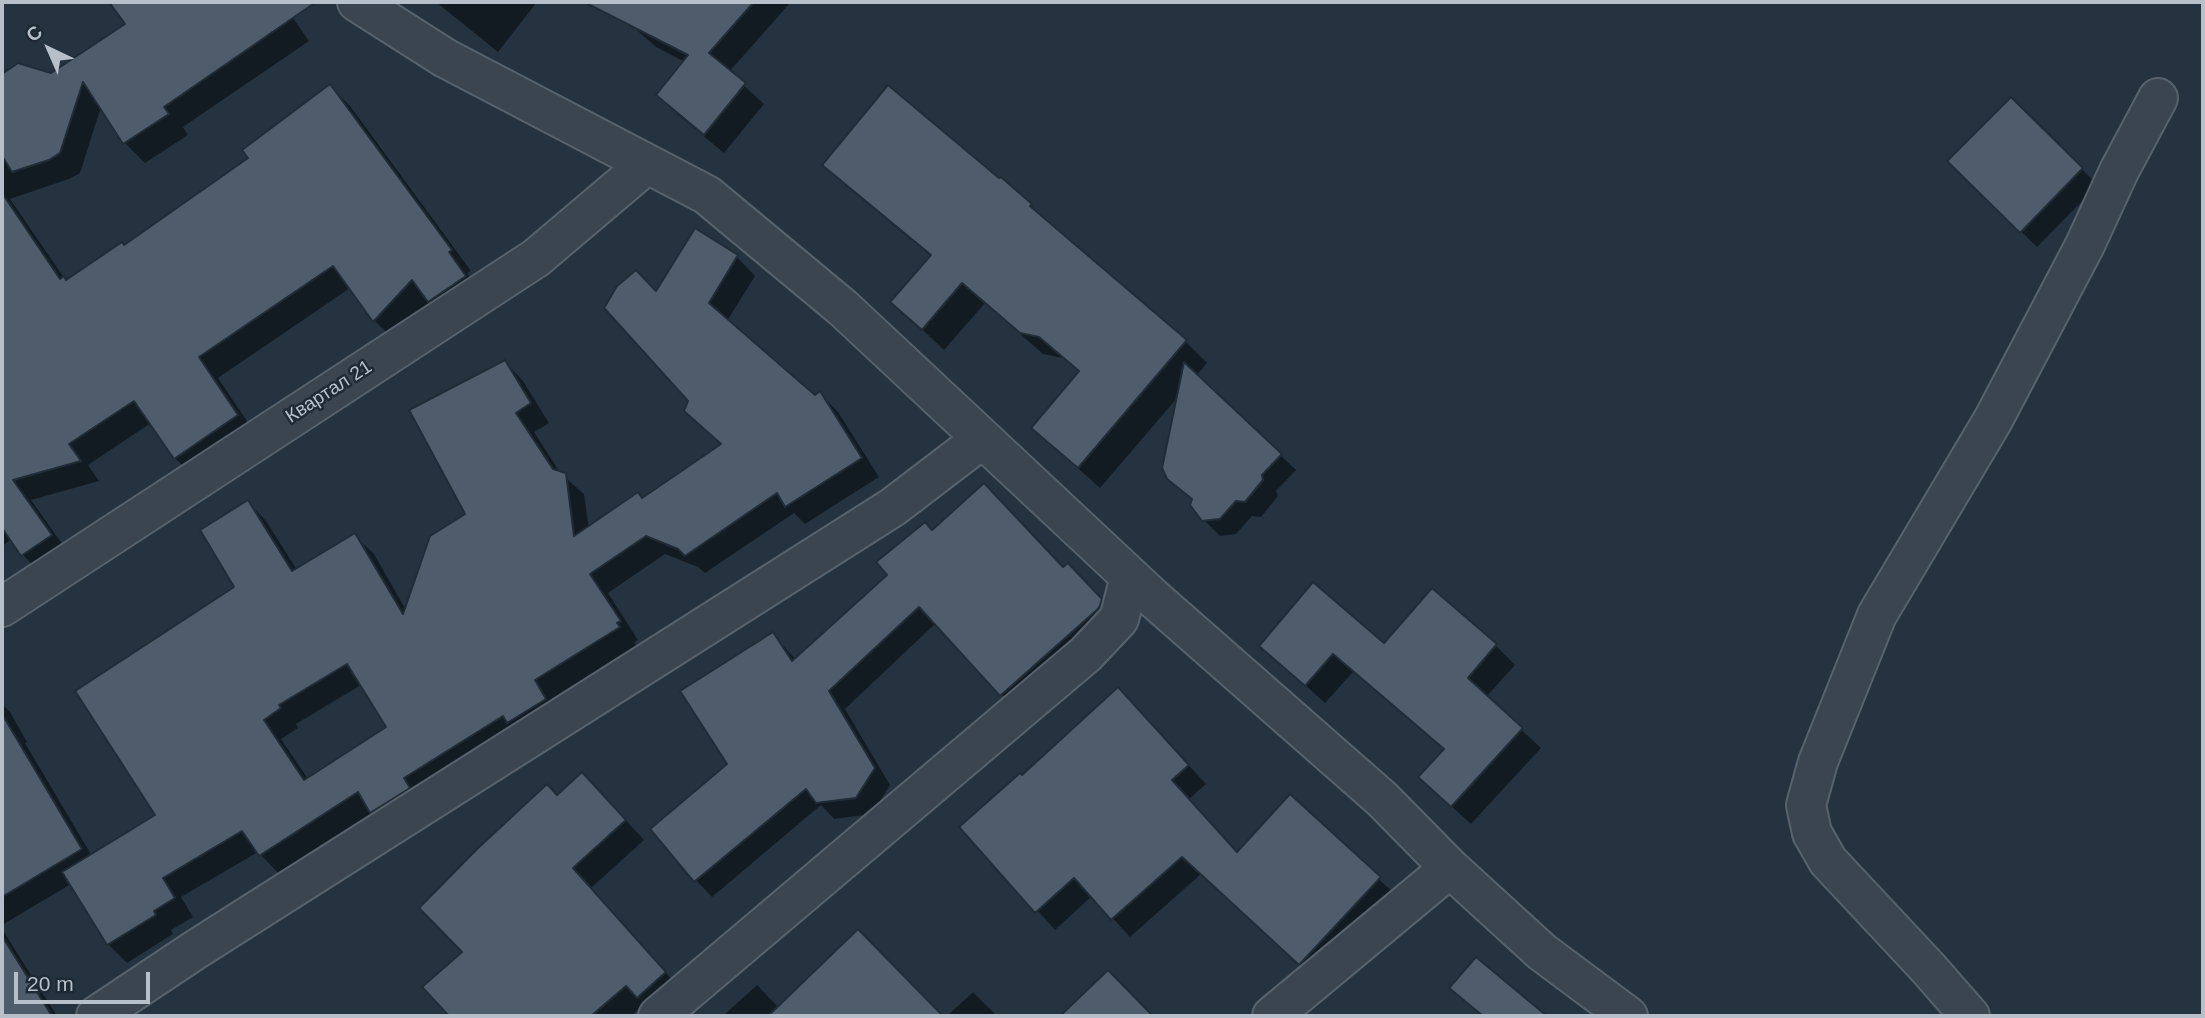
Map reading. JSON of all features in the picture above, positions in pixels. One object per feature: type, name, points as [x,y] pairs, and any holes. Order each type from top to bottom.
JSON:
[{"type":"street","points":[[357,2],[445,58],[706,195],[843,308],[1130,577],[1382,799],[1450,868],[1542,952],[1628,1016]]},
{"type":"street","points":[[1970,1016],[1828,860],[1811,833],[1806,805],[1818,762],[1877,615],[1993,421],[2158,98]]},
{"type":"street","name":"Квартал 21","points":[[2,607],[536,258],[647,164]]},
{"type":"street","points":[[96,1016],[195,950],[893,507],[982,439]]},
{"type":"street","points":[[657,1016],[1086,654],[1119,619],[1130,577]]},
{"type":"street","points":[[1272,1016],[1450,868]]},
{"type":"building","points":[[109,2],[316,2],[164,107],[169,114],[123,144],[83,82],[60,153],[49,160],[12,172],[2,156],[2,74],[18,63],[51,73],[125,24]]},
{"type":"building","points":[[584,2],[754,2],[709,53],[746,83],[704,135],[656,95],[688,55]]},
{"type":"building","points":[[330,84],[452,250],[449,252],[466,276],[428,302],[412,280],[373,322],[333,266],[199,357],[238,415],[174,459],[134,401],[69,444],[81,461],[13,480],[52,535],[21,556],[2,528],[2,193],[60,279],[64,276],[66,280],[122,242],[124,245],[248,158],[242,150]]},
{"type":"building","points":[[888,85],[1001,177],[1032,204],[1030,206],[1187,340],[1078,468],[1031,428],[1079,371],[1039,337],[1020,333],[962,283],[922,330],[890,302],[931,255],[822,165]]},
{"type":"building","points":[[2011,97],[2083,168],[2020,233],[1947,161]]},
{"type":"building","points":[[695,228],[738,255],[709,303],[815,395],[820,391],[862,458],[785,507],[777,493],[685,556],[678,549],[646,536],[590,574],[621,621],[617,623],[620,627],[535,680],[546,699],[507,723],[503,716],[404,778],[410,788],[370,813],[358,792],[259,856],[242,831],[163,878],[175,898],[154,911],[156,915],[107,945],[62,872],[155,815],[75,691],[234,587],[200,530],[248,500],[292,571],[355,533],[403,614],[430,536],[465,514],[409,410],[505,360],[531,403],[516,413],[553,469],[566,473],[574,536],[638,492],[642,498],[721,444],[684,411],[688,401],[604,308],[617,286],[636,270],[656,291]],"holes":[[[347,664],[386,727],[304,780],[264,720],[281,708],[279,705]]]},
{"type":"building","points":[[1184,362],[1282,454],[1262,475],[1263,480],[1245,502],[1236,501],[1220,519],[1202,521],[1190,505],[1192,499],[1167,479],[1162,468]]},
{"type":"building","points":[[984,483],[1063,567],[1068,563],[1102,599],[1099,608],[1000,696],[919,607],[829,691],[875,768],[856,798],[816,803],[806,789],[694,882],[650,829],[727,764],[680,691],[773,632],[792,661],[887,575],[876,562],[925,522],[932,530]]},
{"type":"building","points":[[1313,582],[1384,643],[1432,588],[1497,644],[1468,678],[1523,728],[1451,807],[1418,777],[1444,749],[1333,654],[1305,686],[1259,646]]},
{"type":"building","points":[[1118,687],[1189,765],[1172,780],[1237,852],[1290,794],[1381,877],[1299,965],[1182,857],[1111,920],[1074,878],[1035,913],[959,827],[1020,773],[1022,775]]},
{"type":"building","points":[[2,714],[82,849],[2,897]]},
{"type":"building","points":[[582,772],[626,820],[573,868],[666,972],[637,998],[626,986],[591,1016],[449,1016],[422,987],[462,952],[419,908],[547,784],[557,795]]},
{"type":"building","points":[[858,929],[943,1016],[768,1016]]},
{"type":"building","points":[[2,936],[52,1016],[2,1016]]},
{"type":"building","points":[[1476,957],[1547,1016],[1483,1016],[1449,988]]},
{"type":"building","points":[[1108,970],[1153,1016],[1060,1016]]}]
